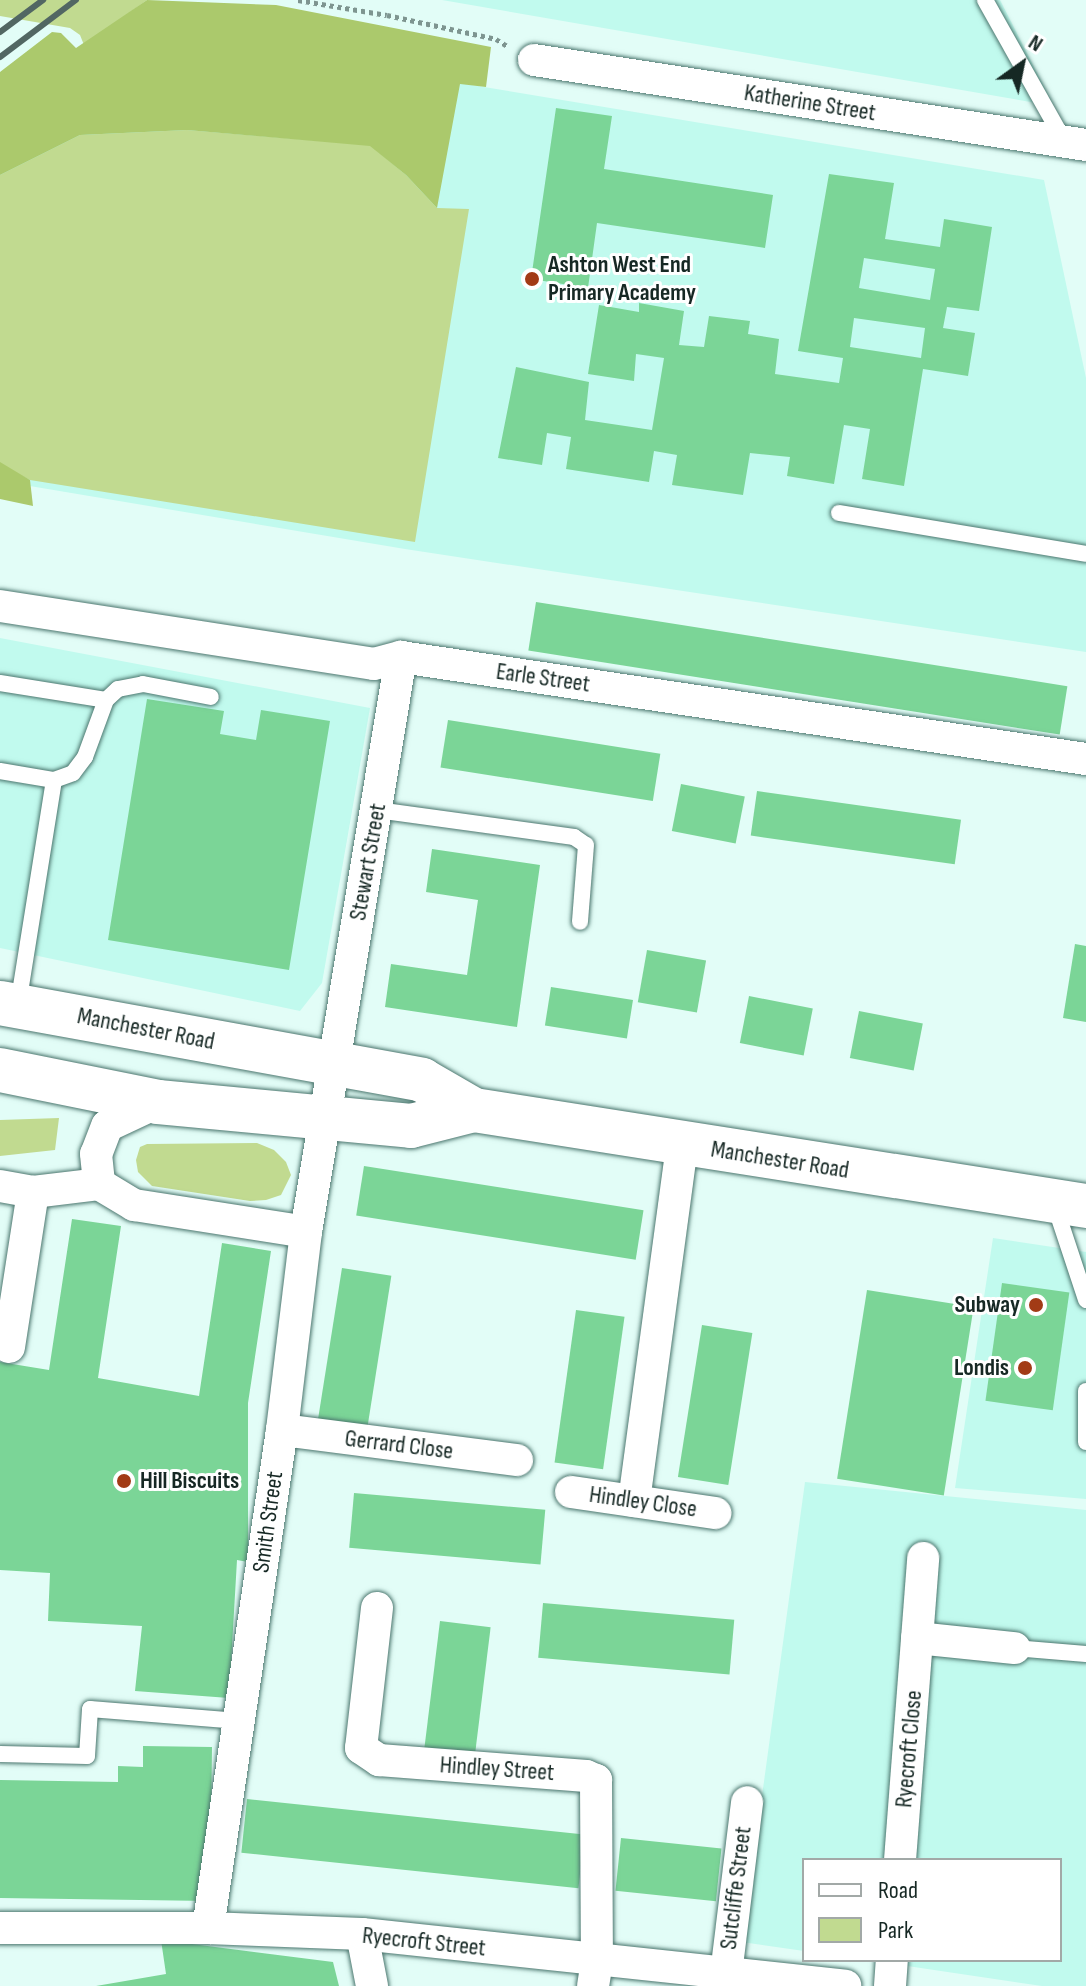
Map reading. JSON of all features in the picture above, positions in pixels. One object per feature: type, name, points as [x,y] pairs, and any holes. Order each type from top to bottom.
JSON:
[{"type":"highway","name":"Manchester Road","points":[[9,1004],[422,1080],[474,1110],[1070,1204]]},
{"type":"highway","name":"Manchester Road","points":[[0,1070],[158,1102],[411,1126],[474,1110]]},
{"type":"street","name":"Katherine Street","points":[[534,60],[1075,143]]},
{"type":"street","name":"Earle Street","points":[[0,606],[374,664],[401,657],[1086,759]]},
{"type":"street","name":"Stewart Street","points":[[327,1117],[401,657]]},
{"type":"street","points":[[99,1184],[96,1154],[107,1126],[158,1102]]},
{"type":"street","name":"Smith Street","points":[[208,1928],[282,1430],[306,1232],[327,1117]]},
{"type":"street","points":[[634,1501],[682,1145]]},
{"type":"street","points":[[0,1186],[33,1192],[99,1184],[134,1205],[306,1232]]},
{"type":"street","points":[[9,1347],[33,1192]]},
{"type":"street","name":"Gerrard Close","points":[[282,1430],[517,1460]]},
{"type":"street","name":"Hindley Close","points":[[571,1492],[715,1513]]},
{"type":"street","name":"Ryecroft Close","points":[[900,1858],[923,1558]]},
{"type":"street","name":"Hindley Street","points":[[377,1608],[361,1748],[379,1760],[586,1776],[596,1780],[595,1974]]},
{"type":"street","points":[[917,1638],[1014,1648]]},
{"type":"street","name":"Sutcliffe Street","points":[[726,1974],[747,1802]]},
{"type":"street","name":"Ryecroft Street","points":[[0,1928],[208,1928],[362,1934],[595,1974],[726,1974],[845,1986]]},
{"type":"street","points":[[362,1934],[372,1986]]},
{"type":"street","points":[[890,1986],[892,1962]]},
{"type":"lane","points":[[985,0],[1075,143]]},
{"type":"lane","points":[[839,513],[1086,554]]},
{"type":"lane","points":[[0,683],[106,700]]},
{"type":"lane","points":[[0,771],[54,780],[73,773],[85,757],[106,700],[118,689],[143,684],[211,697]]},
{"type":"lane","points":[[9,1004],[33,907],[54,780]]},
{"type":"lane","points":[[377,810],[574,837],[586,845],[580,922]]},
{"type":"lane","points":[[1070,1204],[1086,1300]]},
{"type":"lane","points":[[1086,1391],[1086,1442]]},
{"type":"lane","points":[[1014,1648],[1086,1654]]},
{"type":"lane","points":[[0,1754],[87,1756],[90,1709],[239,1721]]},
{"type":"path","points":[[298,0],[496,39],[534,60]]},
{"type":"shaded area","points":[[442,0],[1000,0],[1054,106]]},
{"type":"shaded area","name":"Ashton West End Primary Academy","points":[[460,83],[1044,180],[1086,378],[1086,652],[405,549],[0,481],[0,140]]},
{"type":"shaded area","points":[[0,638],[370,708],[322,983],[300,1011],[0,948]]},
{"type":"shaded area","points":[[993,1238],[1086,1252],[1086,1499],[955,1488]]},
{"type":"shaded area","points":[[805,1482],[1086,1510],[1086,1986],[1042,1986],[880,1962],[1062,1962],[1062,1858],[802,1858],[802,1951],[742,1942]]},
{"type":"green space","points":[[0,0],[147,0],[84,45],[80,35],[70,28],[0,16]]},
{"type":"green space","points":[[147,0],[276,5],[491,47],[486,87],[460,84],[437,208],[406,175],[370,146],[187,130],[80,135],[0,175],[0,72],[52,32],[61,33],[76,48]]},
{"type":"green space","points":[[187,130],[370,145],[406,175],[437,208],[469,209],[415,542],[30,480],[0,465],[0,175],[80,135]]},
{"type":"green space","points":[[0,462],[30,480],[33,506],[0,499]]},
{"type":"green space","points":[[59,1118],[55,1150],[0,1156],[0,1120]]},
{"type":"green space","points":[[257,1143],[274,1150],[286,1162],[291,1175],[281,1195],[266,1200],[250,1201],[152,1186],[138,1172],[136,1160],[140,1147],[147,1144]]},
{"type":"building","points":[[556,108],[612,116],[604,169],[773,195],[765,248],[597,223],[588,288],[531,279]]},
{"type":"building","points":[[829,174],[894,183],[885,239],[940,247],[944,219],[992,227],[979,311],[947,307],[943,328],[975,333],[968,376],[923,369],[904,486],[862,479],[870,429],[844,425],[834,484],[787,476],[790,457],[750,453],[743,495],[672,485],[677,455],[654,451],[649,482],[566,469],[571,437],[547,433],[542,465],[498,458],[516,367],[589,382],[585,420],[652,430],[664,358],[636,354],[634,381],[588,374],[599,305],[639,312],[639,303],[684,311],[679,345],[704,347],[709,316],[750,321],[748,334],[779,339],[775,374],[839,383],[843,358],[798,351]],"holes":[[[864,258],[935,269],[930,300],[859,288]],[[854,318],[925,328],[921,358],[850,347]]]},
{"type":"building","points":[[536,602],[1067,686],[1060,735],[528,650]]},
{"type":"building","points":[[147,699],[224,711],[220,734],[256,740],[261,710],[330,721],[289,970],[108,940]]},
{"type":"building","points":[[448,720],[660,754],[653,801],[440,767]]},
{"type":"building","points":[[681,784],[745,796],[736,844],[672,831]]},
{"type":"building","points":[[757,791],[961,820],[955,864],[751,836]]},
{"type":"building","points":[[432,849],[540,865],[517,1027],[385,1007],[391,964],[467,975],[478,900],[426,892]]},
{"type":"building","points":[[1075,944],[1086,946],[1086,1022],[1063,1018]]},
{"type":"building","points":[[647,950],[706,960],[697,1013],[638,1002]]},
{"type":"building","points":[[551,987],[633,1000],[627,1039],[545,1026]]},
{"type":"building","points":[[749,996],[813,1008],[804,1056],[740,1043]]},
{"type":"building","points":[[859,1011],[923,1023],[914,1071],[850,1058]]},
{"type":"building","points":[[364,1166],[644,1210],[636,1260],[356,1215]]},
{"type":"building","name":"Hill Biscuits","points":[[72,1219],[121,1226],[98,1378],[199,1396],[222,1243],[271,1251],[248,1403],[248,1562],[237,1560],[229,1698],[135,1691],[142,1626],[48,1621],[50,1573],[0,1570],[0,1362],[49,1370]]},
{"type":"building","points":[[342,1268],[391,1276],[367,1428],[318,1420]]},
{"type":"building","points":[[1002,1283],[1069,1292],[1053,1410],[985,1401]]},
{"type":"building","points":[[867,1290],[974,1307],[944,1496],[837,1479]]},
{"type":"building","points":[[576,1310],[625,1317],[603,1469],[555,1463]]},
{"type":"building","points":[[702,1325],[752,1333],[728,1485],[678,1477]]},
{"type":"building","points":[[354,1493],[545,1510],[540,1565],[349,1548]]},
{"type":"building","points":[[543,1603],[734,1620],[729,1675],[538,1658]]},
{"type":"building","points":[[440,1621],[491,1627],[475,1756],[424,1750]]},
{"type":"building","points":[[143,1746],[212,1747],[210,1901],[0,1898],[0,1780],[118,1782],[118,1766],[143,1767]]},
{"type":"building","points":[[247,1799],[584,1834],[578,1888],[241,1853]]},
{"type":"building","points":[[621,1838],[721,1849],[716,1901],[615,1891]]},
{"type":"building","points":[[161,1940],[333,1962],[339,1986],[96,1986],[166,1974]]},
{"type":"railway","points":[[0,32],[43,0]]},
{"type":"railway","points":[[0,57],[76,0]]},
{"type":"place","name":"Ashton West End Primary Academy","points":[[532,279]]},
{"type":"place","name":"Subway","points":[[1036,1305]]},
{"type":"place","name":"Londis","points":[[1025,1368]]},
{"type":"place","name":"Hill Biscuits","points":[[124,1481]]}]
